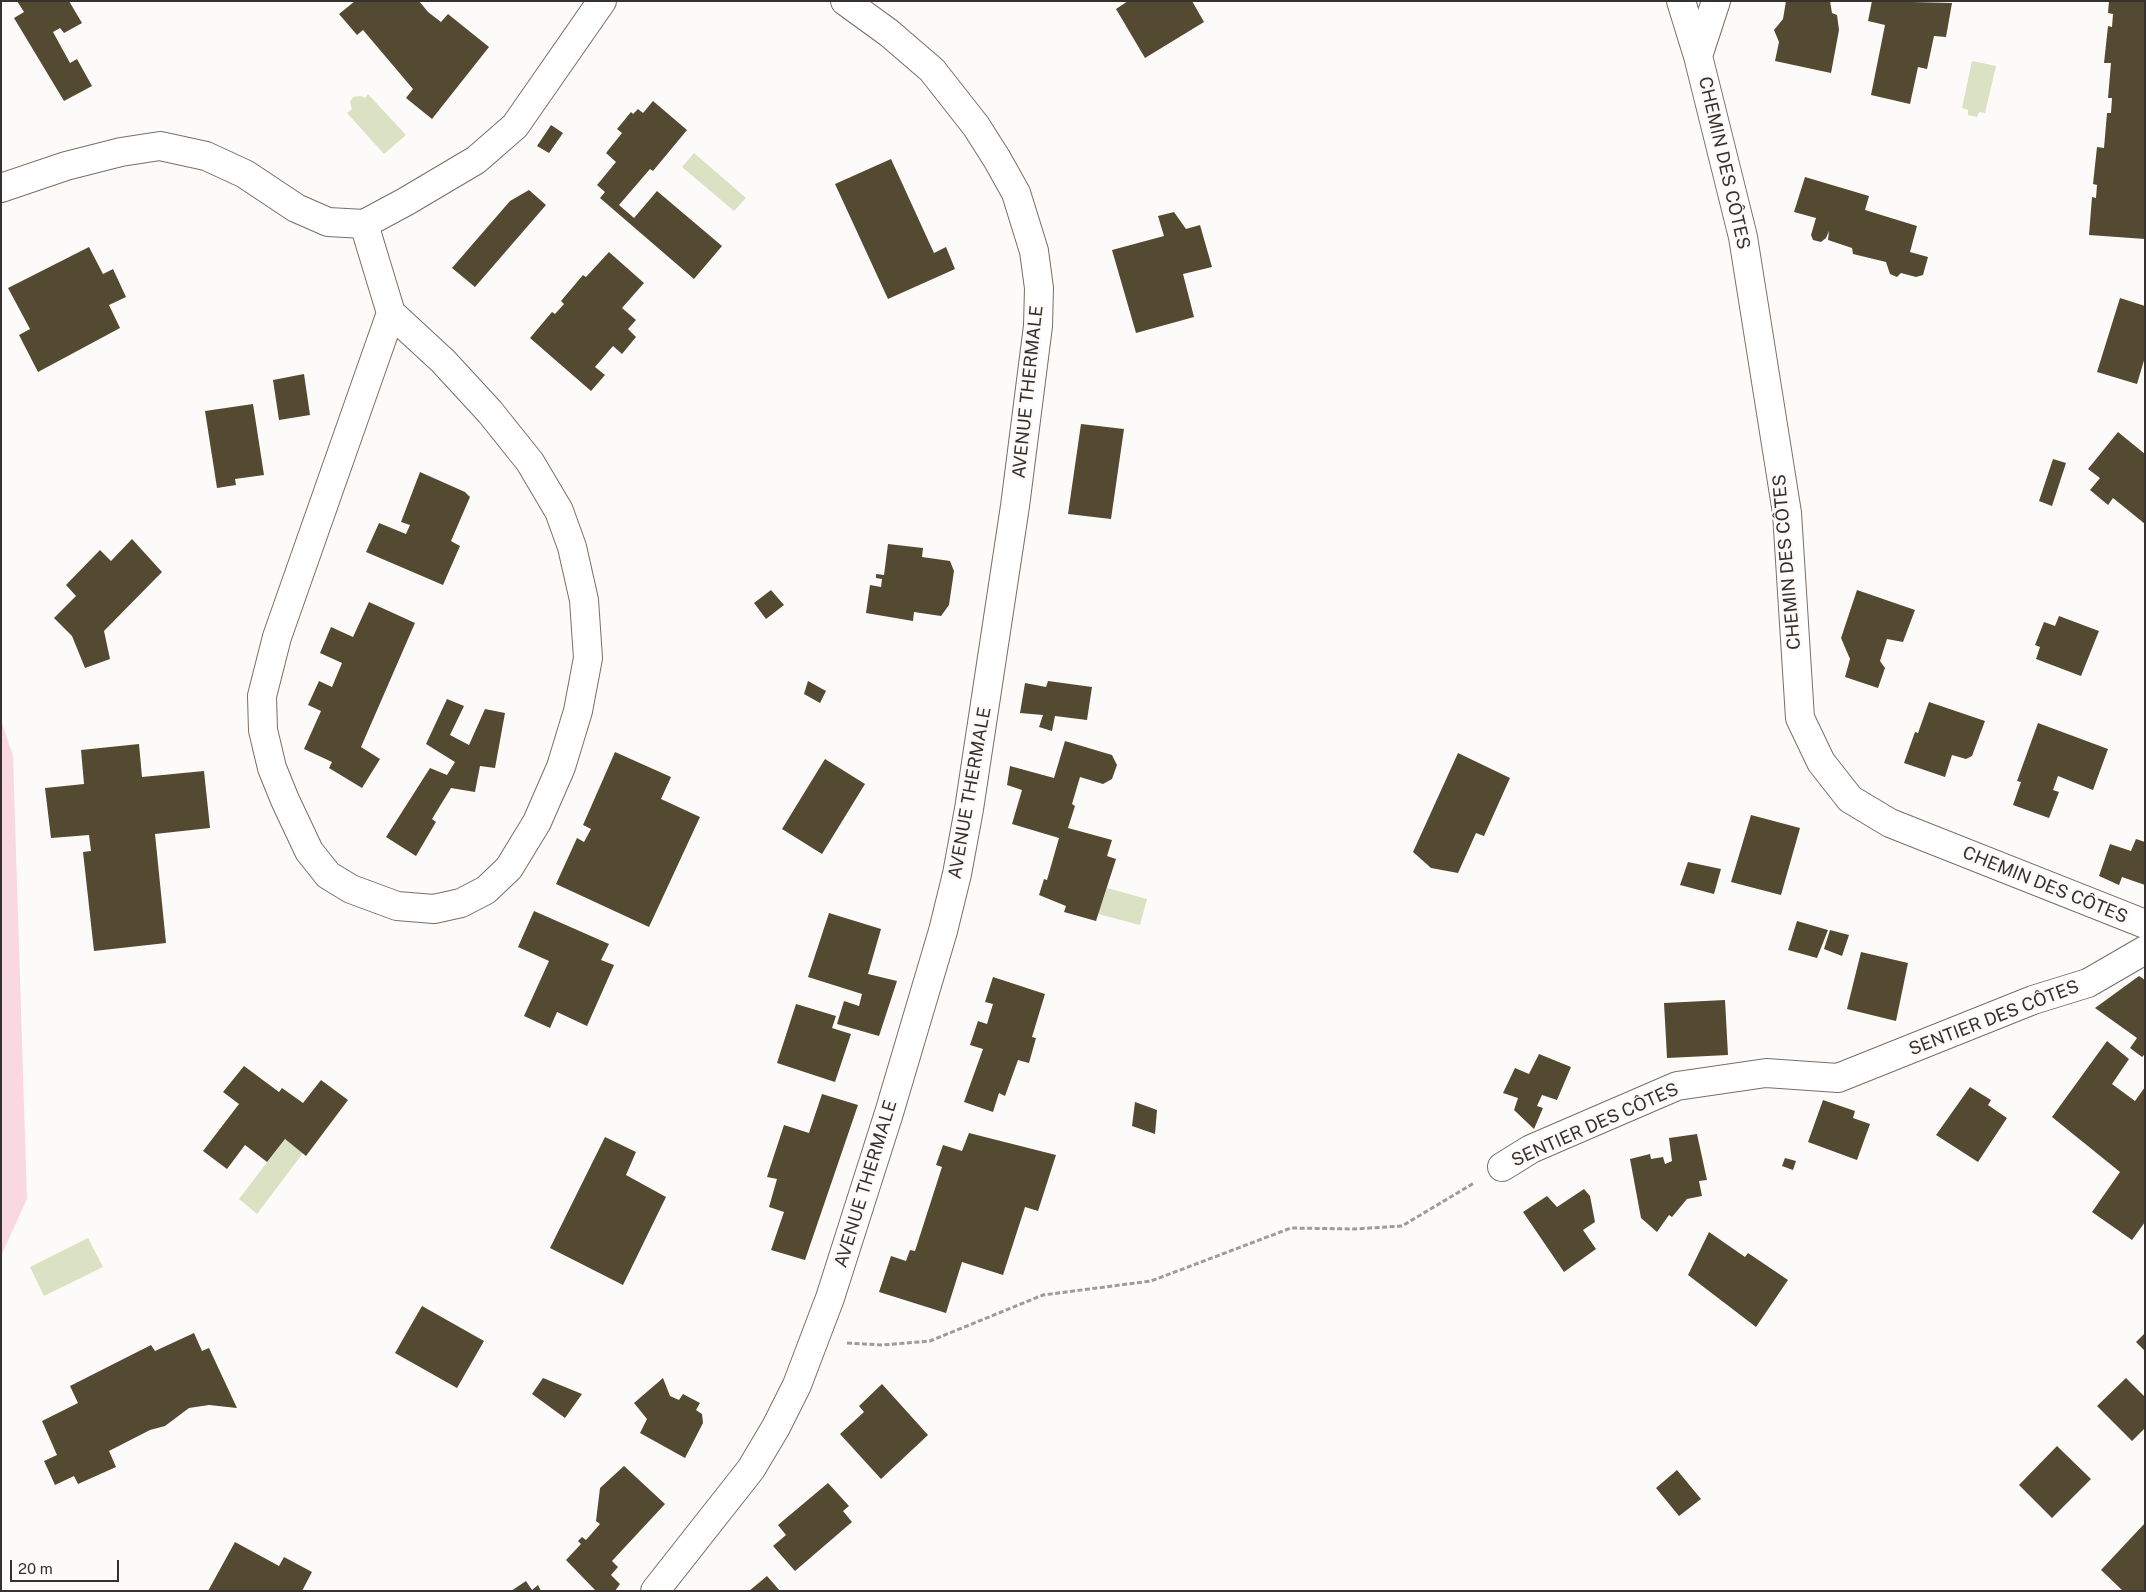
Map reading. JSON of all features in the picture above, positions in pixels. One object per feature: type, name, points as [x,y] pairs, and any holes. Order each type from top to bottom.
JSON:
[{"type":"street","points":[[1,188],[66,166],[121,152],[160,146],[206,156],[222,163],[245,174],[296,208],[328,222],[364,224],[476,160],[515,126],[602,1]]},
{"type":"street","name":"AVENUE THERMALE","points":[[655,1591],[751,1469],[780,1418],[814,1342],[888,1113],[943,931],[957,874],[1010,535],[1038,326],[1039,288],[1034,251],[1016,194],[997,159],[976,126],[932,70],[889,33],[845,1]]},
{"type":"street","name":"CHEMIN DES CÔTES","points":[[1681,1],[1698,56],[1743,237],[1787,514],[1800,718],[1821,762],[1850,799],[1890,823],[2145,924]]},
{"type":"street","points":[[1698,56],[1716,1]]},
{"type":"street","points":[[364,224],[391,313],[443,361],[490,412],[530,462],[560,511],[572,547],[584,600],[588,658],[578,711],[561,768],[538,822],[510,868],[486,890],[461,903],[434,909],[398,906],[351,890],[328,875],[309,851],[284,800],[272,768],[263,730],[262,696],[277,637],[391,313]]},
{"type":"street","name":"SENTIER DES CÔTES","points":[[1502,1166],[1531,1149],[1677,1086],[1766,1073],[1838,1078],[2033,1000],[2088,983],[2145,950]]},
{"type":"path","name":"SENTIER DES CÔTES","points":[[814,1342],[882,1345],[930,1340],[1042,1295],[1151,1281],[1290,1228],[1402,1226],[1502,1166]]},
{"type":"shaded area","points":[[1972,61],[1996,66],[1985,113],[1979,112],[1977,117],[1968,115],[1968,110],[1962,108]]},
{"type":"shaded area","points":[[368,94],[406,135],[384,154],[347,113],[352,109],[350,102],[353,97],[361,96],[365,98]]},
{"type":"shaded area","points":[[694,153],[746,198],[734,211],[682,167]]},
{"type":"shaded area","points":[[1,720],[13,756],[27,1199],[1,1256]]},
{"type":"shaded area","points":[[1107,888],[1147,899],[1140,925],[1098,914]]},
{"type":"shaded area","points":[[285,1139],[303,1153],[257,1214],[239,1199]]},
{"type":"shaded area","points":[[88,1238],[103,1267],[44,1296],[30,1267]]},
{"type":"building","points":[[17,1],[69,1],[82,23],[64,33],[60,28],[53,32],[70,63],[77,59],[92,86],[64,101],[14,18],[24,12]]},
{"type":"building","points":[[355,1],[419,1],[428,12],[441,22],[448,14],[489,47],[432,119],[406,98],[413,89],[363,30],[357,35],[339,14]]},
{"type":"building","points":[[1128,1],[1192,1],[1204,22],[1145,58],[1116,9]]},
{"type":"building","points":[[1786,1],[1830,1],[1832,13],[1837,15],[1839,30],[1831,73],[1775,61],[1779,42],[1774,30],[1783,19]]},
{"type":"building","points":[[1872,1],[1952,3],[1946,37],[1934,36],[1927,69],[1918,67],[1910,104],[1871,95],[1885,25],[1868,21]]},
{"type":"building","points":[[2109,1],[2145,1],[2145,239],[2089,235],[2092,197],[2096,198],[2097,185],[2093,184],[2097,147],[2104,148],[2107,113],[2111,113],[2112,98],[2108,98],[2111,63],[2104,63],[2108,26],[2112,27],[2113,14],[2108,13]]},
{"type":"building","points":[[653,101],[687,130],[653,171],[650,169],[619,205],[634,218],[657,191],[722,246],[694,279],[600,198],[605,192],[597,185],[616,162],[606,153],[622,133],[617,129],[631,112],[633,114],[638,109],[643,113]]},
{"type":"building","points":[[551,125],[563,133],[549,153],[537,146]]},
{"type":"building","points":[[891,159],[934,253],[946,247],[955,269],[888,299],[835,184]]},
{"type":"building","points":[[1805,177],[1869,196],[1865,210],[1917,226],[1910,252],[1928,257],[1923,275],[1916,277],[1901,273],[1897,277],[1890,274],[1886,262],[1853,254],[1852,248],[1828,240],[1829,231],[1826,238],[1821,242],[1813,240],[1811,235],[1816,218],[1794,212]]},
{"type":"building","points":[[529,190],[546,205],[475,287],[452,268],[510,201]]},
{"type":"building","points":[[1174,212],[1186,229],[1200,225],[1212,267],[1183,274],[1194,317],[1136,333],[1112,250],[1164,236],[1158,216]]},
{"type":"building","points":[[89,247],[103,274],[113,269],[126,297],[109,305],[120,328],[38,372],[19,335],[30,329],[8,288]]},
{"type":"building","points":[[609,252],[644,283],[622,308],[636,320],[628,329],[636,337],[622,354],[613,346],[595,367],[605,375],[591,391],[530,338],[552,312],[555,314],[564,304],[561,301],[583,275],[586,277]]},
{"type":"building","points":[[2120,298],[2145,306],[2145,357],[2137,384],[2097,372]]},
{"type":"building","points":[[304,374],[310,415],[279,420],[273,380]]},
{"type":"building","points":[[253,404],[264,475],[235,479],[236,485],[217,488],[205,411]]},
{"type":"building","points":[[1081,424],[1124,429],[1111,519],[1068,514]]},
{"type":"building","points":[[2118,432],[2145,454],[2145,524],[2113,498],[2108,505],[2090,490],[2100,478],[2088,469]]},
{"type":"building","points":[[2053,459],[2066,463],[2052,506],[2039,501]]},
{"type":"building","points":[[420,472],[465,492],[470,497],[451,541],[460,546],[443,585],[366,552],[379,523],[406,534],[410,525],[401,522]]},
{"type":"building","points":[[132,539],[162,572],[104,631],[110,659],[85,668],[72,636],[54,618],[76,596],[66,585],[100,550],[111,561]]},
{"type":"building","points":[[888,544],[923,548],[922,557],[950,561],[954,571],[949,605],[941,616],[914,612],[913,621],[866,613],[870,585],[881,587],[882,579],[876,578],[876,574],[884,575]]},
{"type":"building","points":[[771,590],[784,605],[766,619],[754,603]]},
{"type":"building","points":[[1857,590],[1915,610],[1903,642],[1887,639],[1880,661],[1885,668],[1878,688],[1845,677],[1850,659],[1841,638]]},
{"type":"building","points":[[369,602],[415,623],[361,747],[380,759],[362,788],[329,768],[332,762],[304,749],[321,711],[308,705],[319,681],[332,687],[342,663],[320,653],[331,627],[353,637]]},
{"type":"building","points":[[2059,616],[2099,631],[2081,676],[2036,659],[2040,647],[2035,645],[2044,622],[2055,626]]},
{"type":"building","points":[[808,681],[826,691],[820,703],[804,694]]},
{"type":"building","points":[[1048,681],[1092,687],[1087,720],[1055,716],[1052,731],[1039,727],[1043,715],[1020,713],[1025,683],[1046,687]]},
{"type":"building","points":[[447,699],[464,706],[450,735],[469,745],[485,709],[505,713],[495,768],[480,766],[475,792],[451,788],[432,819],[436,822],[416,856],[386,837],[430,768],[447,775],[455,762],[426,744]]},
{"type":"building","points":[[1929,702],[1985,721],[1972,756],[1966,759],[1952,755],[1945,777],[1904,763],[1915,732],[1918,733]]},
{"type":"building","points":[[2038,723],[2108,749],[2093,790],[2058,776],[2053,790],[2059,792],[2049,818],[2013,805],[2021,782],[2017,781]]},
{"type":"building","points":[[1065,741],[1112,755],[1117,765],[1112,779],[1103,784],[1080,777],[1072,804],[1075,806],[1068,828],[1112,840],[1107,856],[1116,859],[1096,921],[1064,912],[1066,906],[1039,895],[1044,879],[1047,880],[1059,838],[1012,824],[1022,790],[1007,785],[1010,766],[1054,778]]},
{"type":"building","points":[[139,744],[142,777],[204,771],[210,828],[155,834],[166,943],[94,951],[83,852],[91,851],[89,835],[51,838],[45,788],[84,784],[81,750]]},
{"type":"building","points":[[615,752],[671,777],[661,799],[700,817],[649,927],[556,884],[577,838],[584,842],[591,829],[583,825]]},
{"type":"building","points":[[1458,753],[1510,778],[1484,836],[1476,833],[1458,873],[1431,868],[1413,852]]},
{"type":"building","points":[[825,759],[865,784],[822,854],[782,829]]},
{"type":"building","points":[[1751,815],[1800,828],[1781,895],[1731,882]]},
{"type":"building","points":[[2136,839],[2145,842],[2145,885],[2122,877],[2119,885],[2099,876],[2110,844],[2131,851]]},
{"type":"building","points":[[1688,862],[1721,869],[1714,894],[1680,885]]},
{"type":"building","points":[[534,911],[609,944],[601,960],[614,965],[587,1026],[557,1012],[550,1028],[524,1016],[549,961],[518,947]]},
{"type":"building","points":[[829,913],[881,929],[868,974],[897,981],[879,1036],[837,1024],[844,1001],[859,1006],[862,994],[808,977]]},
{"type":"building","points":[[1797,921],[1828,930],[1817,958],[1788,950]]},
{"type":"building","points":[[1830,930],[1849,935],[1842,956],[1824,949]]},
{"type":"building","points":[[1861,952],[1908,963],[1896,1021],[1847,1009]]},
{"type":"building","points":[[2139,976],[2145,980],[2145,1054],[2142,1057],[2130,1048],[2137,1038],[2095,1008]]},
{"type":"building","points":[[993,977],[1045,994],[1032,1037],[1036,1038],[1029,1063],[1018,1060],[1005,1096],[999,1093],[993,1112],[964,1102],[983,1049],[970,1045],[978,1021],[987,1024],[993,1004],[985,1002]]},
{"type":"building","points":[[1725,1000],[1728,1055],[1667,1058],[1664,1003]]},
{"type":"building","points":[[796,1004],[836,1016],[832,1028],[851,1034],[835,1082],[777,1063]]},
{"type":"building","points":[[2107,1041],[2129,1059],[2112,1084],[2135,1101],[2145,1087],[2145,1222],[2132,1240],[2092,1212],[2120,1172],[2052,1117]]},
{"type":"building","points":[[1539,1054],[1571,1067],[1557,1100],[1542,1095],[1537,1106],[1543,1108],[1534,1129],[1514,1110],[1518,1098],[1503,1093],[1515,1068],[1529,1074]]},
{"type":"building","points":[[244,1066],[279,1092],[282,1088],[303,1103],[321,1080],[348,1100],[306,1156],[285,1139],[267,1162],[245,1145],[227,1169],[203,1151],[239,1104],[223,1092]]},
{"type":"building","points":[[1970,1087],[1991,1100],[1988,1105],[2007,1118],[1978,1162],[1936,1135]]},
{"type":"building","points":[[822,1094],[858,1105],[805,1260],[771,1250],[784,1212],[769,1207],[777,1179],[767,1177],[784,1125],[809,1133]]},
{"type":"building","points":[[1823,1100],[1855,1111],[1853,1118],[1870,1124],[1857,1160],[1808,1142]]},
{"type":"building","points":[[1135,1102],[1157,1110],[1155,1134],[1132,1126]]},
{"type":"building","points":[[969,1133],[1056,1155],[1038,1211],[1025,1207],[1003,1275],[962,1262],[946,1313],[879,1292],[891,1256],[906,1261],[910,1250],[915,1251],[942,1167],[936,1165],[943,1145],[962,1151]]},
{"type":"building","points":[[1697,1134],[1707,1180],[1699,1181],[1702,1196],[1687,1199],[1672,1217],[1669,1215],[1657,1232],[1641,1218],[1630,1159],[1650,1154],[1651,1159],[1663,1157],[1665,1164],[1672,1161],[1669,1138]]},
{"type":"building","points":[[605,1137],[636,1152],[626,1175],[666,1197],[623,1285],[550,1248]]},
{"type":"building","points":[[1785,1158],[1796,1161],[1793,1170],[1782,1166]]},
{"type":"building","points":[[1584,1189],[1590,1196],[1595,1222],[1583,1230],[1596,1249],[1564,1272],[1523,1212],[1547,1196],[1557,1207]]},
{"type":"building","points":[[1709,1232],[1745,1257],[1748,1253],[1788,1280],[1756,1327],[1688,1275]]},
{"type":"building","points":[[422,1306],[484,1341],[457,1388],[395,1353]]},
{"type":"building","points":[[194,1333],[202,1351],[209,1348],[237,1408],[209,1405],[189,1408],[165,1426],[150,1430],[109,1451],[116,1467],[78,1484],[74,1476],[55,1485],[44,1461],[57,1455],[42,1421],[78,1403],[70,1386],[151,1345],[155,1351]]},
{"type":"building","points":[[2145,1333],[2145,1351],[2136,1342]]},
{"type":"building","points":[[543,1378],[582,1394],[565,1418],[532,1394]]},
{"type":"building","points":[[663,1378],[670,1396],[679,1400],[683,1394],[700,1403],[696,1410],[702,1414],[703,1423],[685,1458],[640,1433],[647,1419],[634,1403]]},
{"type":"building","points":[[2126,1378],[2145,1397],[2145,1428],[2132,1441],[2097,1406]]},
{"type":"building","points":[[882,1384],[928,1435],[881,1479],[840,1434],[864,1412],[859,1406]]},
{"type":"building","points":[[2057,1446],[2091,1479],[2052,1518],[2019,1485]]},
{"type":"building","points":[[624,1466],[665,1504],[612,1561],[618,1567],[611,1575],[620,1584],[615,1591],[596,1591],[566,1560],[581,1544],[578,1541],[582,1537],[586,1540],[600,1524],[596,1521],[600,1488]]},
{"type":"building","points":[[1677,1470],[1701,1499],[1679,1516],[1656,1488]]},
{"type":"building","points":[[828,1483],[849,1506],[843,1511],[852,1522],[795,1571],[773,1546],[786,1535],[778,1525]]},
{"type":"building","points":[[2145,1523],[2145,1591],[2123,1591],[2101,1570]]},
{"type":"building","points":[[235,1542],[279,1566],[284,1557],[312,1572],[302,1591],[208,1591]]},
{"type":"building","points":[[767,1576],[780,1591],[749,1591]]},
{"type":"building","points":[[526,1581],[532,1590],[538,1585],[541,1591],[511,1591]]}]
